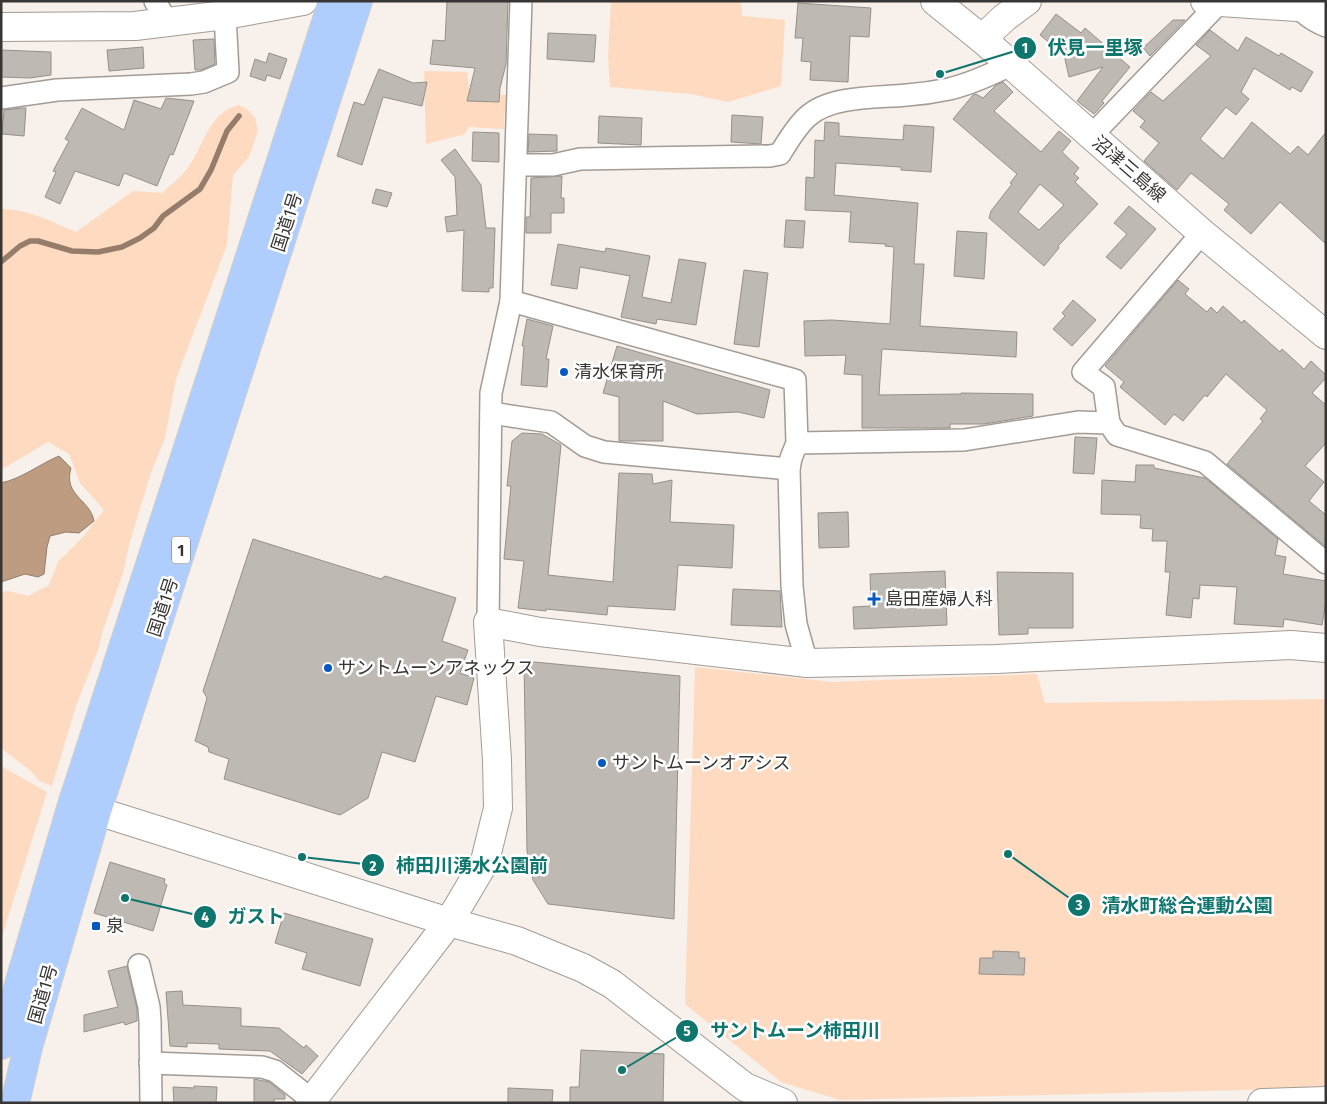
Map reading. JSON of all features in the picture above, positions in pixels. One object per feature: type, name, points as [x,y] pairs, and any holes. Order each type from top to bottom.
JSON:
[{"type":"highway","name":"国道1号","points":[[15,1103],[84,808],[333,1]]},
{"type":"highway","name":"国道1号","points":[[1,1045],[84,808],[358,1]]},
{"type":"street","points":[[1,28],[135,26],[161,12],[225,15],[302,1]]},
{"type":"street","points":[[150,1063],[262,1067],[275,1071],[311,1101],[449,922],[485,861],[498,808],[497,760],[488,622],[491,393],[511,301],[521,1]]},
{"type":"street","name":"沼津三島線","points":[[935,1],[982,39],[1202,233],[1326,336]]},
{"type":"street","points":[[982,39],[1004,18],[1027,1]]},
{"type":"street","points":[[1091,136],[1212,2],[1297,4],[1326,9]]},
{"type":"street","points":[[1297,4],[1316,22],[1326,26]]},
{"type":"street","points":[[1,98],[57,90],[204,82],[228,72],[225,15]]},
{"type":"street","points":[[516,165],[553,165],[580,159],[770,156],[780,154],[808,116],[824,108],[856,98],[908,95],[949,89],[974,81],[1010,65]]},
{"type":"street","points":[[1202,233],[1083,372],[1104,387],[1109,423],[1117,435],[1205,462],[1326,563]]},
{"type":"street","points":[[511,301],[795,380],[796,444],[789,469],[792,586],[796,624],[807,663]]},
{"type":"street","points":[[491,413],[551,422],[585,446],[604,452],[789,469]]},
{"type":"street","points":[[796,444],[964,440],[1078,422],[1109,423]]},
{"type":"street","points":[[488,622],[540,632],[807,663],[996,659],[1291,645],[1326,648]]},
{"type":"street","points":[[84,808],[449,922],[517,941],[591,972],[612,984],[744,1087],[784,1103]]},
{"type":"street","points":[[139,965],[149,1007],[151,1103]]},
{"type":"street","points":[[1262,1103],[1326,1101]]},
{"type":"shaded area","points":[[611,1],[741,1],[742,16],[785,20],[781,86],[728,102],[690,94],[610,87],[608,57]]},
{"type":"shaded area","points":[[424,71],[467,72],[469,90],[506,95],[504,129],[468,127],[465,134],[426,144]]},
{"type":"shaded area","points":[[239,105],[248,110],[255,118],[258,131],[249,157],[233,175],[227,245],[176,379],[165,438],[151,473],[130,541],[123,573],[98,650],[76,706],[52,786],[39,781],[33,773],[1,748],[1,592],[8,591],[28,596],[49,585],[58,562],[83,537],[104,510],[80,483],[69,454],[48,442],[1,470],[1,209],[31,214],[76,232],[133,191],[162,193],[187,169],[208,131],[220,115]]},
{"type":"shaded area","points":[[59,456],[71,468],[71,485],[88,507],[94,521],[79,533],[66,532],[50,536],[44,574],[38,577],[25,574],[1,582],[1,483],[16,478]]},
{"type":"shaded area","points":[[695,667],[832,682],[1037,674],[1045,703],[1326,699],[1326,1088],[840,1100],[781,1082],[685,1004]]},
{"type":"shaded area","points":[[1,766],[47,792],[1,940]]},
{"type":"building","points":[[447,1],[508,1],[506,64],[500,88],[499,102],[467,101],[475,68],[430,64],[433,40],[445,41]]},
{"type":"building","points":[[798,3],[871,8],[869,37],[850,36],[848,82],[810,80],[811,62],[801,61],[803,38],[795,38]]},
{"type":"building","points":[[1056,14],[1081,33],[1085,28],[1130,67],[1102,101],[1104,103],[1094,114],[1077,101],[1103,67],[1069,77],[1064,55],[1040,35]]},
{"type":"building","points":[[1173,20],[1185,20],[1150,56],[1143,48]]},
{"type":"building","points":[[1210,30],[1238,51],[1246,37],[1279,56],[1281,53],[1313,72],[1301,92],[1292,87],[1290,90],[1254,68],[1241,92],[1249,99],[1236,115],[1226,107],[1200,139],[1223,159],[1252,122],[1290,154],[1298,146],[1308,155],[1326,132],[1326,244],[1280,202],[1251,234],[1224,210],[1229,204],[1191,173],[1177,190],[1144,161],[1159,143],[1140,127],[1145,121],[1133,111],[1151,92],[1163,101],[1211,56],[1196,45]]},
{"type":"building","points":[[548,33],[596,35],[594,62],[547,59]]},
{"type":"building","points":[[214,39],[215,64],[201,70],[195,70],[193,40]]},
{"type":"building","points":[[143,47],[144,68],[109,71],[107,50]]},
{"type":"building","points":[[1,50],[51,52],[51,75],[30,78],[1,77]]},
{"type":"building","points":[[269,53],[287,59],[280,79],[267,75],[265,81],[250,76],[255,59],[266,63]]},
{"type":"building","points":[[379,69],[413,83],[427,82],[422,106],[383,97],[362,165],[337,156],[354,102],[364,105]]},
{"type":"building","points":[[1003,82],[1013,92],[994,111],[1041,152],[1059,131],[1071,141],[1062,152],[1079,168],[1074,174],[1079,178],[1075,182],[1098,204],[1058,246],[1059,248],[1044,266],[989,218],[991,211],[1012,184],[1010,183],[1017,174],[953,119],[973,95],[976,94],[983,98],[996,85]],"holes":[[[1040,184],[1064,205],[1039,230],[1018,212]]]},
{"type":"building","points":[[166,98],[194,101],[173,155],[170,154],[157,186],[124,173],[119,186],[75,171],[60,204],[45,197],[56,172],[53,171],[69,141],[65,139],[82,108],[124,130],[134,100],[161,109]]},
{"type":"building","points":[[26,108],[24,136],[2,134],[4,110]]},
{"type":"building","points":[[732,115],[763,117],[761,144],[731,142]]},
{"type":"building","points":[[599,116],[642,118],[641,145],[598,143]]},
{"type":"building","points":[[825,122],[839,123],[839,136],[903,140],[904,125],[934,127],[931,172],[901,170],[901,167],[836,163],[834,195],[918,203],[914,264],[924,264],[920,326],[1017,332],[1016,357],[882,349],[879,395],[1033,394],[1033,416],[984,424],[950,424],[950,428],[862,428],[862,375],[844,374],[846,355],[805,356],[804,321],[832,320],[890,324],[894,247],[885,246],[886,244],[849,242],[851,212],[805,210],[806,177],[814,178],[815,140],[824,141]]},
{"type":"building","points":[[473,132],[499,133],[499,162],[472,161]]},
{"type":"building","points":[[529,134],[557,135],[557,151],[528,152]]},
{"type":"building","points":[[455,149],[481,185],[486,228],[495,228],[493,288],[489,288],[489,292],[462,291],[464,230],[447,232],[445,217],[457,215],[455,177],[441,160]]},
{"type":"building","points":[[562,176],[561,198],[564,198],[564,213],[551,213],[551,233],[526,233],[526,217],[530,217],[531,178]]},
{"type":"building","points":[[376,189],[392,193],[387,207],[372,203]]},
{"type":"building","points":[[1129,206],[1156,229],[1121,269],[1106,257],[1127,234],[1114,223]]},
{"type":"building","points":[[786,220],[805,221],[803,248],[784,247]]},
{"type":"building","points":[[957,231],[987,233],[984,279],[954,276]]},
{"type":"building","points":[[558,244],[605,252],[606,248],[650,256],[642,297],[671,303],[679,259],[706,263],[696,325],[657,319],[656,324],[621,317],[630,276],[580,267],[577,289],[551,285]]},
{"type":"building","points":[[744,270],[768,273],[759,347],[734,344]]},
{"type":"building","points":[[1178,280],[1189,289],[1185,294],[1207,312],[1211,307],[1217,313],[1223,306],[1242,323],[1244,320],[1280,352],[1282,349],[1304,369],[1311,361],[1326,375],[1326,378],[1312,393],[1326,405],[1326,443],[1305,466],[1324,482],[1309,501],[1326,515],[1326,547],[1227,464],[1263,421],[1260,419],[1267,410],[1226,374],[1207,397],[1205,395],[1183,421],[1174,414],[1165,425],[1120,387],[1124,382],[1105,366]]},
{"type":"building","points":[[1073,300],[1096,320],[1072,346],[1053,329],[1065,316],[1062,313]]},
{"type":"building","points":[[527,319],[553,326],[546,359],[549,359],[547,387],[521,385],[524,346],[522,346]]},
{"type":"building","points":[[617,346],[770,390],[764,418],[738,412],[697,414],[663,401],[663,441],[619,441],[619,397],[603,393]]},
{"type":"building","points":[[522,433],[542,434],[561,445],[548,575],[613,582],[619,473],[652,474],[653,484],[672,480],[670,522],[734,525],[732,568],[678,565],[675,610],[608,606],[607,615],[518,608],[524,561],[504,559],[511,486],[507,486],[512,441]]},
{"type":"building","points":[[1075,437],[1097,438],[1094,474],[1073,473]]},
{"type":"building","points":[[1136,465],[1154,465],[1154,468],[1205,478],[1278,539],[1275,555],[1286,557],[1283,574],[1326,581],[1326,601],[1322,625],[1284,619],[1283,627],[1234,624],[1237,587],[1200,585],[1199,599],[1193,598],[1191,618],[1166,615],[1170,572],[1165,572],[1167,541],[1152,541],[1153,529],[1140,528],[1141,515],[1101,514],[1102,480],[1135,482]]},
{"type":"building","points":[[848,512],[849,547],[819,548],[818,513]]},
{"type":"building","name":"サントムーンアネックス","points":[[253,539],[381,579],[385,576],[456,598],[442,641],[468,650],[460,673],[474,678],[467,705],[436,696],[415,762],[382,752],[368,798],[340,815],[224,779],[229,759],[209,752],[208,747],[195,741],[207,698],[203,691]]},
{"type":"building","points":[[945,571],[947,625],[854,629],[853,607],[871,606],[870,574]]},
{"type":"building","points":[[997,572],[1073,573],[1073,628],[1028,628],[1028,634],[999,635]]},
{"type":"building","points":[[733,589],[780,591],[782,627],[731,625]]},
{"type":"building","name":"サントムーンオアシス","points":[[524,661],[680,676],[674,919],[548,904],[533,880],[527,851]]},
{"type":"building","points":[[110,862],[165,879],[164,883],[167,885],[153,931],[94,913]]},
{"type":"building","points":[[284,913],[373,939],[360,986],[302,969],[307,953],[275,943]]},
{"type":"building","points":[[993,951],[1019,952],[1019,958],[1025,958],[1024,975],[979,974],[980,958],[993,958]]},
{"type":"building","points":[[127,966],[137,1009],[137,1021],[125,1025],[124,1022],[84,1032],[84,1015],[118,1007],[108,971]]},
{"type":"building","points":[[182,991],[183,1005],[241,1008],[241,1026],[279,1028],[304,1048],[306,1045],[318,1056],[302,1074],[270,1051],[219,1049],[219,1044],[187,1043],[187,1047],[170,1046],[166,992]]},
{"type":"building","points":[[581,1050],[664,1054],[663,1103],[570,1103],[570,1087],[579,1087]]},
{"type":"building","points":[[254,1079],[269,1082],[285,1095],[285,1099],[274,1099],[274,1103],[254,1103]]},
{"type":"building","points":[[194,1086],[217,1087],[216,1103],[174,1103],[173,1087],[194,1088]]},
{"type":"building","points":[[508,1088],[553,1090],[552,1103],[508,1103]]},
{"type":"waterway","points":[[1,262],[20,246],[30,241],[38,241],[72,251],[98,252],[122,247],[140,238],[154,228],[163,216],[200,189],[211,170],[227,131],[239,116]]},
{"type":"place","name":"伏見一里塚","points":[[940,74]]},
{"type":"place","name":"清水保育所","points":[[564,372]]},
{"type":"place","name":"島田産婦人科","points":[[874,599]]},
{"type":"place","name":"サントムーンアネックス","points":[[328,668]]},
{"type":"place","name":"サントムーンオアシス","points":[[602,763]]},
{"type":"place","name":"清水町総合運動公園","points":[[1008,854]]},
{"type":"place","name":"柿田川湧水公園前","points":[[302,857]]},
{"type":"place","name":"ガスト","points":[[125,898]]},
{"type":"place","name":"泉","points":[[96,926]]},
{"type":"place","name":"サントムーン柿田川","points":[[622,1070]]}]
